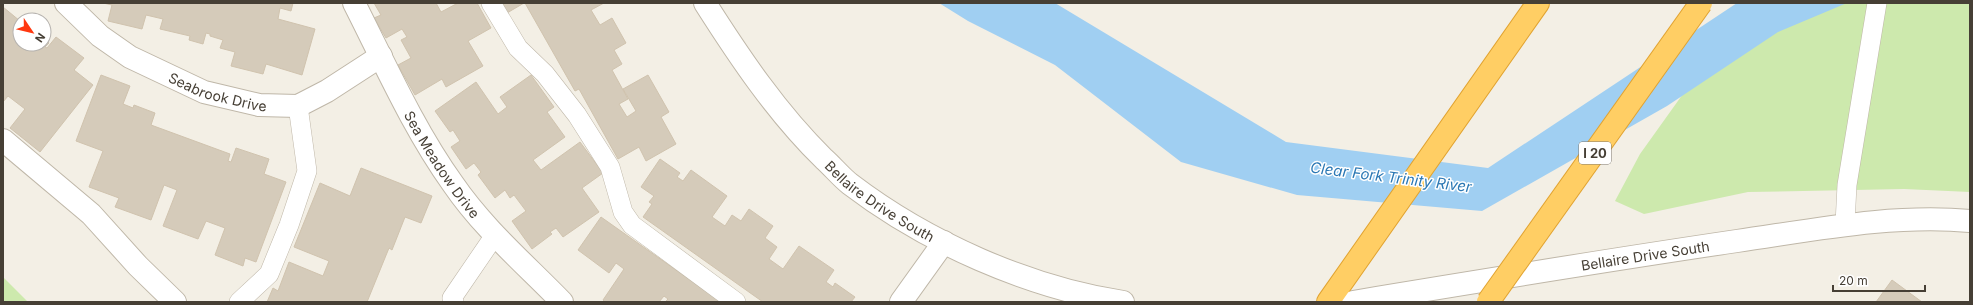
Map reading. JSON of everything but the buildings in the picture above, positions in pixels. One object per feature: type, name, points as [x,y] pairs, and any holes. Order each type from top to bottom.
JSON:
[{"type":"highway","points":[[1328,302],[1538,3]]},
{"type":"highway","name":"I 20","points":[[1488,302],[1701,3]]},
{"type":"street","name":"Seabrook Drive","points":[[66,3],[100,36],[130,57],[204,92],[259,105],[298,106],[327,91],[381,56]]},
{"type":"street","name":"Sea Meadow Drive","points":[[354,3],[417,129],[449,179],[496,235],[562,302]]},
{"type":"street","name":"Bellaire Drive South","points":[[705,3],[743,63],[805,140],[850,184],[928,235],[1022,277],[1123,302]]},
{"type":"street","points":[[3,140],[91,214],[138,266],[175,302]]},
{"type":"street","name":"Bellaire Drive South","points":[[1353,302],[1570,266],[1845,224],[1939,218],[1970,221]]},
{"type":"street","points":[[901,302],[944,242]]},
{"type":"lane","points":[[491,3],[518,48],[545,74],[577,115],[610,167],[623,212],[632,225],[736,302]]},
{"type":"lane","points":[[1845,224],[1847,185],[1877,3]]},
{"type":"lane","points":[[239,302],[269,274],[289,225],[307,172],[298,106]]},
{"type":"lane","points":[[454,302],[452,298],[496,235]]},
{"type":"green space","points":[[1748,3],[1970,3],[1970,192],[1904,189],[1748,192],[1644,214],[1615,201],[1640,154]]},
{"type":"green space","points":[[3,277],[28,302],[3,302]]},
{"type":"water","name":"Clear Fork Trinity River","points":[[939,3],[1055,3],[1286,142],[1488,168],[1737,3],[1847,3],[1778,32],[1667,106],[1482,211],[1297,195],[1181,162],[1055,65],[968,21]]}]
